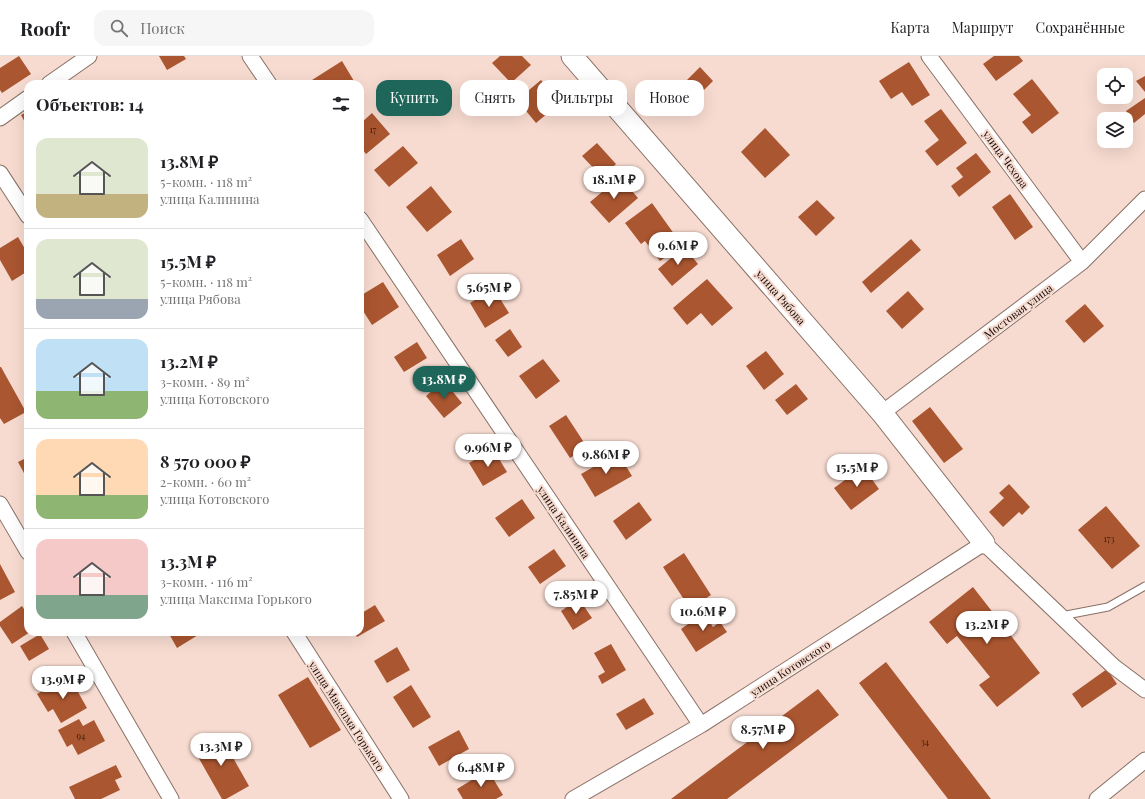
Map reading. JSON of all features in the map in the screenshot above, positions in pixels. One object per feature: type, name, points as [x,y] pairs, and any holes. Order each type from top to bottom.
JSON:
[{"type":"street","points":[[54,80],[88,56]]},
{"type":"street","points":[[250,56],[266,80]]},
{"type":"street","name":"улица Рябова","points":[[572,56],[882,413],[984,543]]},
{"type":"street","name":"улица Чехова","points":[[929,56],[1082,262]]},
{"type":"street","points":[[0,118],[24,101]]},
{"type":"street","points":[[0,172],[24,210]]},
{"type":"street","name":"Мостовая улица","points":[[882,413],[1082,262],[1145,199]]},
{"type":"street","name":"улица Калинина","points":[[364,225],[701,725]]},
{"type":"street","points":[[0,504],[24,545]]},
{"type":"street","points":[[984,543],[1113,666],[1145,690]]},
{"type":"street","name":"улица Котовского","points":[[573,799],[701,725],[984,543]]},
{"type":"street","points":[[76,636],[171,799]]},
{"type":"street","name":"улица Максима Горького","points":[[297,636],[400,799]]},
{"type":"street","points":[[1097,799],[1145,760]]},
{"type":"lane","points":[[1061,616],[1108,607],[1145,586]]},
{"type":"building","points":[[19,56],[31,74],[2,93],[0,90],[0,68]]},
{"type":"building","points":[[159,56],[184,56],[186,59],[167,70]]},
{"type":"building","points":[[500,56],[522,56],[531,65],[514,80],[508,80],[492,63]]},
{"type":"building","points":[[994,56],[1019,56],[1023,61],[996,81],[983,64]]},
{"type":"building","points":[[342,61],[353,80],[312,80]]},
{"type":"building","points":[[909,62],[930,95],[912,106],[902,92],[891,99],[879,81]]},
{"type":"building","points":[[700,67],[713,81],[704,90],[704,80],[687,80]]},
{"type":"building","points":[[1145,76],[1145,92],[1136,81]]},
{"type":"building","points":[[1032,79],[1059,113],[1032,134],[1022,122],[1031,115],[1013,94]]},
{"type":"building","points":[[537,83],[537,116],[544,116],[536,123],[529,115],[529,90]]},
{"type":"building","points":[[1145,98],[1145,114],[1134,123],[1133,112],[1126,111]]},
{"type":"building","points":[[941,109],[967,143],[937,166],[925,151],[939,140],[924,121]]},
{"type":"building","points":[[24,113],[24,121],[21,115]]},
{"type":"building","points":[[372,113],[390,134],[366,154],[364,151],[364,120]]},
{"type":"building","points":[[765,128],[790,155],[765,178],[741,152]]},
{"type":"building","points":[[597,143],[616,164],[602,177],[582,156]]},
{"type":"building","points":[[403,146],[418,163],[389,187],[374,170]]},
{"type":"building","points":[[976,153],[991,172],[959,197],[951,186],[963,177],[956,168]]},
{"type":"building","points":[[620,177],[638,198],[609,223],[590,202]]},
{"type":"building","points":[[431,186],[452,212],[427,232],[406,207]]},
{"type":"building","points":[[1010,194],[1033,227],[1015,240],[992,207]]},
{"type":"building","points":[[817,200],[835,218],[816,236],[798,217]]},
{"type":"building","points":[[652,203],[682,245],[660,261],[645,241],[641,244],[625,223]]},
{"type":"building","points":[[18,237],[24,247],[24,274],[12,281],[0,260],[0,248]]},
{"type":"building","points":[[461,239],[474,259],[450,276],[437,255]]},
{"type":"building","points":[[911,239],[921,250],[871,293],[862,282]]},
{"type":"building","points":[[684,247],[698,264],[672,286],[658,269]]},
{"type":"building","points":[[707,279],[733,308],[712,326],[701,313],[687,325],[673,308]]},
{"type":"building","points":[[383,282],[399,307],[372,325],[364,312],[364,294]]},
{"type":"building","points":[[494,289],[509,313],[485,328],[470,303]]},
{"type":"building","points":[[908,291],[924,309],[902,329],[886,311]]},
{"type":"building","points":[[1085,304],[1104,326],[1084,343],[1065,321]]},
{"type":"building","points":[[510,329],[522,347],[508,357],[495,340]]},
{"type":"building","points":[[417,342],[427,358],[404,372],[394,357]]},
{"type":"building","points":[[766,351],[784,374],[764,390],[746,366]]},
{"type":"building","points":[[543,359],[560,381],[536,399],[519,376]]},
{"type":"building","points":[[1,367],[24,408],[24,413],[4,424],[0,418]]},
{"type":"building","points":[[444,381],[462,403],[444,418],[426,396]]},
{"type":"building","points":[[796,384],[808,399],[787,415],[775,400]]},
{"type":"building","points":[[930,407],[963,449],[944,463],[912,421]]},
{"type":"building","points":[[566,415],[587,447],[570,458],[549,426]]},
{"type":"building","points":[[493,449],[507,472],[483,486],[469,463]]},
{"type":"building","points":[[618,453],[632,476],[595,497],[581,474]]},
{"type":"building","points":[[24,459],[24,473],[18,462]]},
{"type":"building","points":[[863,467],[879,489],[851,510],[834,488]]},
{"type":"building","points":[[1009,484],[1030,507],[1022,515],[1019,512],[1003,527],[989,512],[1004,498],[999,493]]},
{"type":"building","points":[[522,499],[535,518],[509,537],[495,518]]},
{"type":"building","points":[[639,502],[652,520],[626,540],[613,521]]},
{"type":"building","points":[[1106,506],[1140,546],[1112,569],[1078,530]]},
{"type":"building","points":[[554,549],[566,566],[540,584],[528,567]]},
{"type":"building","points":[[684,553],[711,595],[690,609],[663,567]]},
{"type":"building","points":[[0,564],[15,592],[0,600]]},
{"type":"building","points":[[973,587],[1040,673],[997,707],[979,685],[990,677],[957,636],[947,644],[929,622]]},
{"type":"building","points":[[579,599],[592,618],[573,630],[561,611]]},
{"type":"building","points":[[375,605],[385,621],[364,633],[364,612]]},
{"type":"building","points":[[22,606],[24,609],[24,636],[12,644],[0,626],[0,622]]},
{"type":"building","points":[[704,613],[713,627],[720,622],[727,632],[696,652],[681,629]]},
{"type":"building","points":[[37,636],[41,636],[49,649],[29,661],[20,646]]},
{"type":"building","points":[[170,636],[196,636],[177,648]]},
{"type":"building","points":[[611,644],[626,670],[602,684],[598,676],[605,672],[594,653]]},
{"type":"building","points":[[397,647],[410,670],[387,683],[374,661]]},
{"type":"building","points":[[886,662],[991,799],[948,799],[859,683]]},
{"type":"building","points":[[1107,669],[1117,684],[1082,708],[1072,694]]},
{"type":"building","points":[[69,676],[87,708],[61,723],[53,709],[48,712],[37,694]]},
{"type":"building","points":[[308,677],[341,730],[310,748],[278,695]]},
{"type":"building","points":[[411,685],[431,717],[413,728],[393,697]]},
{"type":"building","points":[[818,689],[839,715],[727,799],[671,799]]},
{"type":"building","points":[[644,698],[654,714],[626,730],[616,714]]},
{"type":"building","points":[[79,719],[83,726],[94,720],[105,741],[78,755],[72,744],[67,747],[58,730]]},
{"type":"building","points":[[459,730],[469,749],[439,766],[428,747]]},
{"type":"building","points":[[219,733],[249,786],[226,799],[222,799],[193,748]]},
{"type":"building","points":[[116,765],[122,777],[115,780],[120,790],[101,799],[75,799],[69,787]]},
{"type":"building","points":[[488,770],[503,795],[496,799],[463,799],[457,789]]}]
